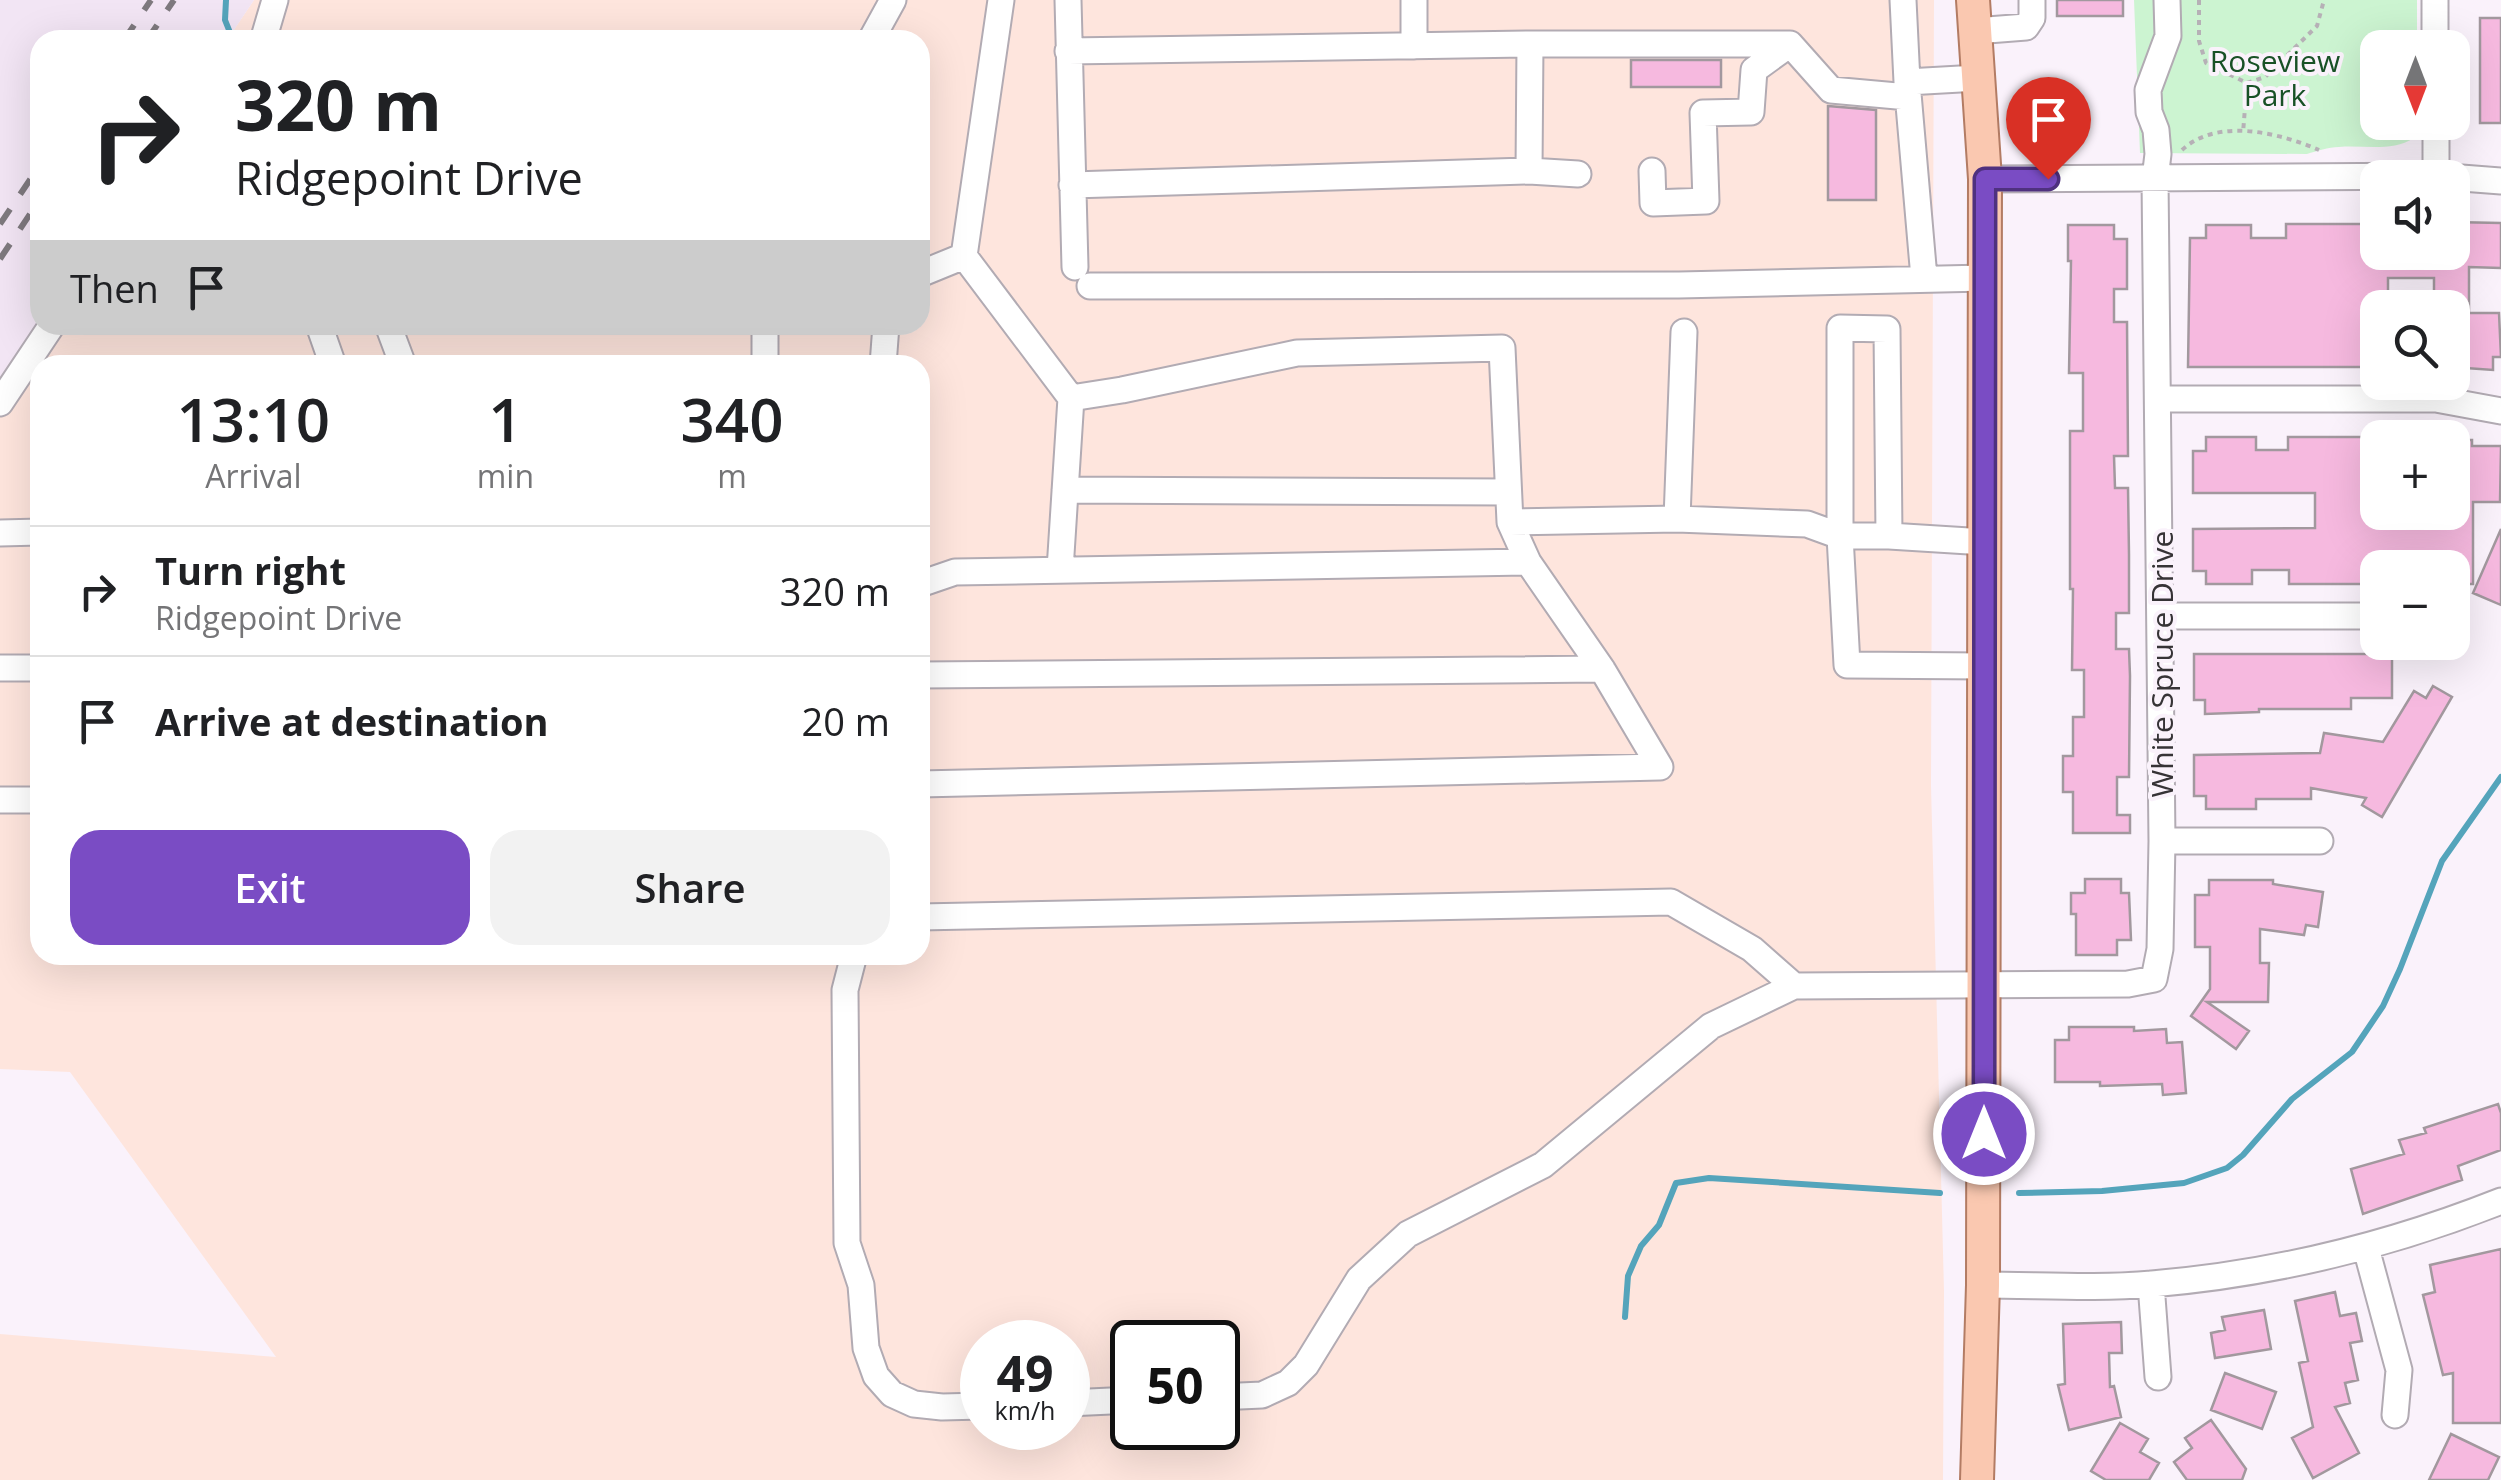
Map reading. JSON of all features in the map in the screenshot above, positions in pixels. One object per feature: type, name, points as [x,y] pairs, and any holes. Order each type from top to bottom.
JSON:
[{"type":"main road","points":[[1974,15],[1985,179],[1983,1285],[1978,1480]]},
{"type":"street","points":[[266,30],[275,0]]},
{"type":"street","points":[[877,30],[892,0]]},
{"type":"street","points":[[1001,0],[964,256],[1070,398],[1060,570]]},
{"type":"street","points":[[1068,0],[1072,185],[1083,276],[1679,285],[1985,278]]},
{"type":"street","points":[[1414,0],[1414,46]]},
{"type":"street","points":[[1903,0],[1924,278]]},
{"type":"street","points":[[1974,15],[2026,27],[2032,18],[2032,0]]},
{"type":"street","name":"White Spruce Drive","points":[[1984,984],[2128,984],[2154,979],[2160,949],[2157,142],[2148,90],[2168,36],[2168,0]]},
{"type":"street","points":[[2435,0],[2435,30]]},
{"type":"street","points":[[1529,171],[1530,44]]},
{"type":"street","points":[[1068,51],[1790,44],[1831,90],[1907,89],[1978,78]]},
{"type":"street","points":[[1652,171],[1653,203],[1706,201],[1703,114],[1751,112],[1754,70],[1790,44]]},
{"type":"street","points":[[1072,185],[1529,171],[1578,174]]},
{"type":"street","points":[[1985,179],[2360,177]]},
{"type":"street","points":[[2470,179],[2501,181]]},
{"type":"street","points":[[930,270],[964,256]]},
{"type":"street","points":[[1889,536],[1887,329],[1840,328],[1840,536],[1847,665],[1985,666]]},
{"type":"street","points":[[1677,520],[1684,332]]},
{"type":"street","points":[[930,784],[1660,766],[1602,670],[1528,562],[1510,522],[1502,348],[1297,353],[1070,398]]},
{"type":"street","points":[[6,393],[30,358]]},
{"type":"street","points":[[2160,399],[2436,399],[2501,411]]},
{"type":"street","points":[[1065,490],[1508,492]]},
{"type":"street","points":[[1510,522],[1677,520],[1807,524],[1840,536],[1985,542]]},
{"type":"street","points":[[0,533],[30,532]]},
{"type":"street","points":[[930,581],[955,572],[1528,562]]},
{"type":"street","points":[[2160,616],[2360,616]]},
{"type":"street","points":[[0,668],[30,668]]},
{"type":"street","points":[[930,674],[1602,670]]},
{"type":"street","points":[[0,800],[30,800]]},
{"type":"street","points":[[2162,841],[2320,841]]},
{"type":"street","points":[[930,917],[1671,902],[1752,949],[1794,986]]},
{"type":"street","points":[[851,965],[845,990],[847,1243],[860,1286],[866,1348],[876,1376],[892,1394],[928,1406],[960,1406]]},
{"type":"street","points":[[1240,1396],[1262,1395],[1288,1382],[1306,1365],[1359,1279],[1408,1234],[1543,1165],[1711,1026],[1794,986],[1984,984]]},
{"type":"street","points":[[1983,1285],[2150,1284],[2218,1276],[2366,1248],[2501,1200]]},
{"type":"street","points":[[2366,1248],[2399,1370],[2395,1415]]},
{"type":"street","points":[[2150,1284],[2158,1377]]},
{"type":"path","points":[[2200,0],[2199,42],[2206,64],[2247,83],[2265,76],[2317,26],[2324,0]]},
{"type":"path","points":[[2244,132],[2247,83]]},
{"type":"path","points":[[2179,154],[2184,146],[2206,135],[2244,132],[2286,135],[2319,150]]},
{"type":"shaded area","points":[[0,0],[254,0],[234,30],[30,30],[30,333],[0,377]]},
{"type":"shaded area","points":[[254,0],[1934,0],[1931,786],[1944,1291],[1943,1480],[0,1480],[0,1334],[276,1357],[70,1072],[0,1069],[0,377],[30,333],[930,335],[930,30],[234,30]]},
{"type":"green space","name":"Roseview Park","points":[[2134,0],[2417,0],[2417,30],[2360,30],[2360,140],[2410,140],[2387,146],[2335,147],[2307,154],[2140,153]]},
{"type":"building","points":[[2057,0],[2123,0],[2123,16],[2057,16]]},
{"type":"building","points":[[2480,18],[2501,18],[2501,123],[2480,123]]},
{"type":"building","points":[[1631,60],[1721,60],[1721,87],[1631,87]]},
{"type":"building","points":[[1828,106],[1876,110],[1876,200],[1828,200]]},
{"type":"building","points":[[2470,222],[2501,223],[2501,268],[2470,267]]},
{"type":"building","points":[[2286,224],[2360,224],[2360,270],[2469,270],[2469,290],[2434,290],[2434,278],[2388,278],[2388,290],[2360,290],[2360,367],[2188,367],[2190,238],[2206,238],[2206,225],[2251,225],[2251,238],[2286,238]]},
{"type":"building","points":[[2068,225],[2114,225],[2114,239],[2127,239],[2127,289],[2114,289],[2114,322],[2127,322],[2128,456],[2114,456],[2115,488],[2128,488],[2129,613],[2116,613],[2116,649],[2129,649],[2129,777],[2117,777],[2117,815],[2130,815],[2130,833],[2073,833],[2073,792],[2063,792],[2063,756],[2073,756],[2073,717],[2084,717],[2084,670],[2072,670],[2070,431],[2083,431],[2083,373],[2069,373]]},
{"type":"building","points":[[2470,313],[2499,313],[2501,357],[2493,357],[2493,370],[2470,368]]},
{"type":"building","points":[[2206,437],[2256,437],[2256,450],[2288,450],[2288,437],[2360,437],[2360,530],[2470,530],[2472,440],[2472,446],[2501,446],[2500,502],[2473,502],[2473,584],[2470,550],[2360,550],[2360,584],[2289,584],[2289,570],[2252,570],[2252,584],[2206,584],[2206,571],[2193,571],[2193,529],[2315,528],[2315,493],[2193,493],[2193,451],[2206,451]]},
{"type":"building","points":[[2501,529],[2501,605],[2473,593]]},
{"type":"building","points":[[2194,654],[2360,654],[2360,660],[2392,660],[2392,698],[2351,698],[2351,709],[2259,709],[2205,714],[2205,700],[2194,700]]},
{"type":"building","points":[[2433,686],[2452,697],[2382,817],[2362,805],[2366,798],[2311,788],[2311,799],[2256,799],[2256,809],[2206,809],[2206,796],[2194,796],[2194,755],[2320,753],[2324,733],[2383,742],[2414,691],[2426,698]]},
{"type":"building","points":[[2085,879],[2121,879],[2121,893],[2129,893],[2131,940],[2117,940],[2117,955],[2076,955],[2076,914],[2071,914],[2071,893],[2085,893]]},
{"type":"building","points":[[2209,880],[2273,880],[2273,884],[2323,892],[2318,927],[2306,925],[2304,935],[2260,929],[2260,963],[2269,963],[2268,1002],[2207,1002],[2249,1031],[2236,1049],[2191,1016],[2210,989],[2210,947],[2195,947],[2195,895],[2209,895]]},
{"type":"building","points":[[2069,1027],[2166,1029],[2167,1043],[2182,1042],[2186,1093],[2163,1095],[2162,1084],[2100,1086],[2100,1082],[2055,1082],[2055,1040],[2069,1040]]},
{"type":"building","points":[[2498,1104],[2501,1150],[2458,1166],[2462,1180],[2363,1214],[2351,1169],[2404,1154],[2399,1140],[2426,1133],[2424,1128]]},
{"type":"building","points":[[2501,1249],[2501,1423],[2453,1423],[2453,1373],[2443,1375],[2423,1295],[2435,1292],[2430,1265]]},
{"type":"building","points":[[2335,1292],[2340,1316],[2356,1313],[2362,1341],[2350,1343],[2358,1380],[2345,1383],[2350,1403],[2335,1407],[2359,1453],[2313,1478],[2292,1438],[2313,1427],[2299,1363],[2308,1361],[2295,1301]]},
{"type":"building","points":[[2264,1310],[2271,1349],[2215,1358],[2211,1333],[2225,1330],[2222,1317]]},
{"type":"building","points":[[2121,1322],[2122,1353],[2109,1353],[2110,1387],[2114,1386],[2121,1417],[2069,1430],[2058,1385],[2065,1384],[2063,1324]]},
{"type":"building","points":[[2225,1373],[2276,1392],[2262,1429],[2211,1410]]},
{"type":"building","points":[[2211,1420],[2246,1469],[2242,1480],[2187,1480],[2174,1462],[2192,1448],[2185,1438]]},
{"type":"building","points":[[2120,1423],[2148,1439],[2140,1452],[2159,1463],[2149,1480],[2106,1480],[2091,1471]]},
{"type":"building","points":[[2451,1434],[2499,1457],[2488,1480],[2429,1480]]},
{"type":"waterway","points":[[226,0],[229,30]]},
{"type":"waterway","points":[[2019,1193],[2102,1191],[2184,1183],[2227,1168],[2243,1155],[2292,1099],[2352,1052],[2383,1006],[2442,861],[2501,777]]},
{"type":"waterway","points":[[1625,1317],[1628,1276],[1641,1246],[1659,1225],[1676,1183],[1709,1178],[1940,1193]]},
{"type":"railway","points":[[131,30],[151,0]]},
{"type":"railway","points":[[154,30],[174,0]]},
{"type":"railway","points":[[0,224],[30,180]]},
{"type":"railway","points":[[0,259],[30,214]]},
{"type":"route","points":[[1984,1134],[1985,179],[2048,179]]}]
